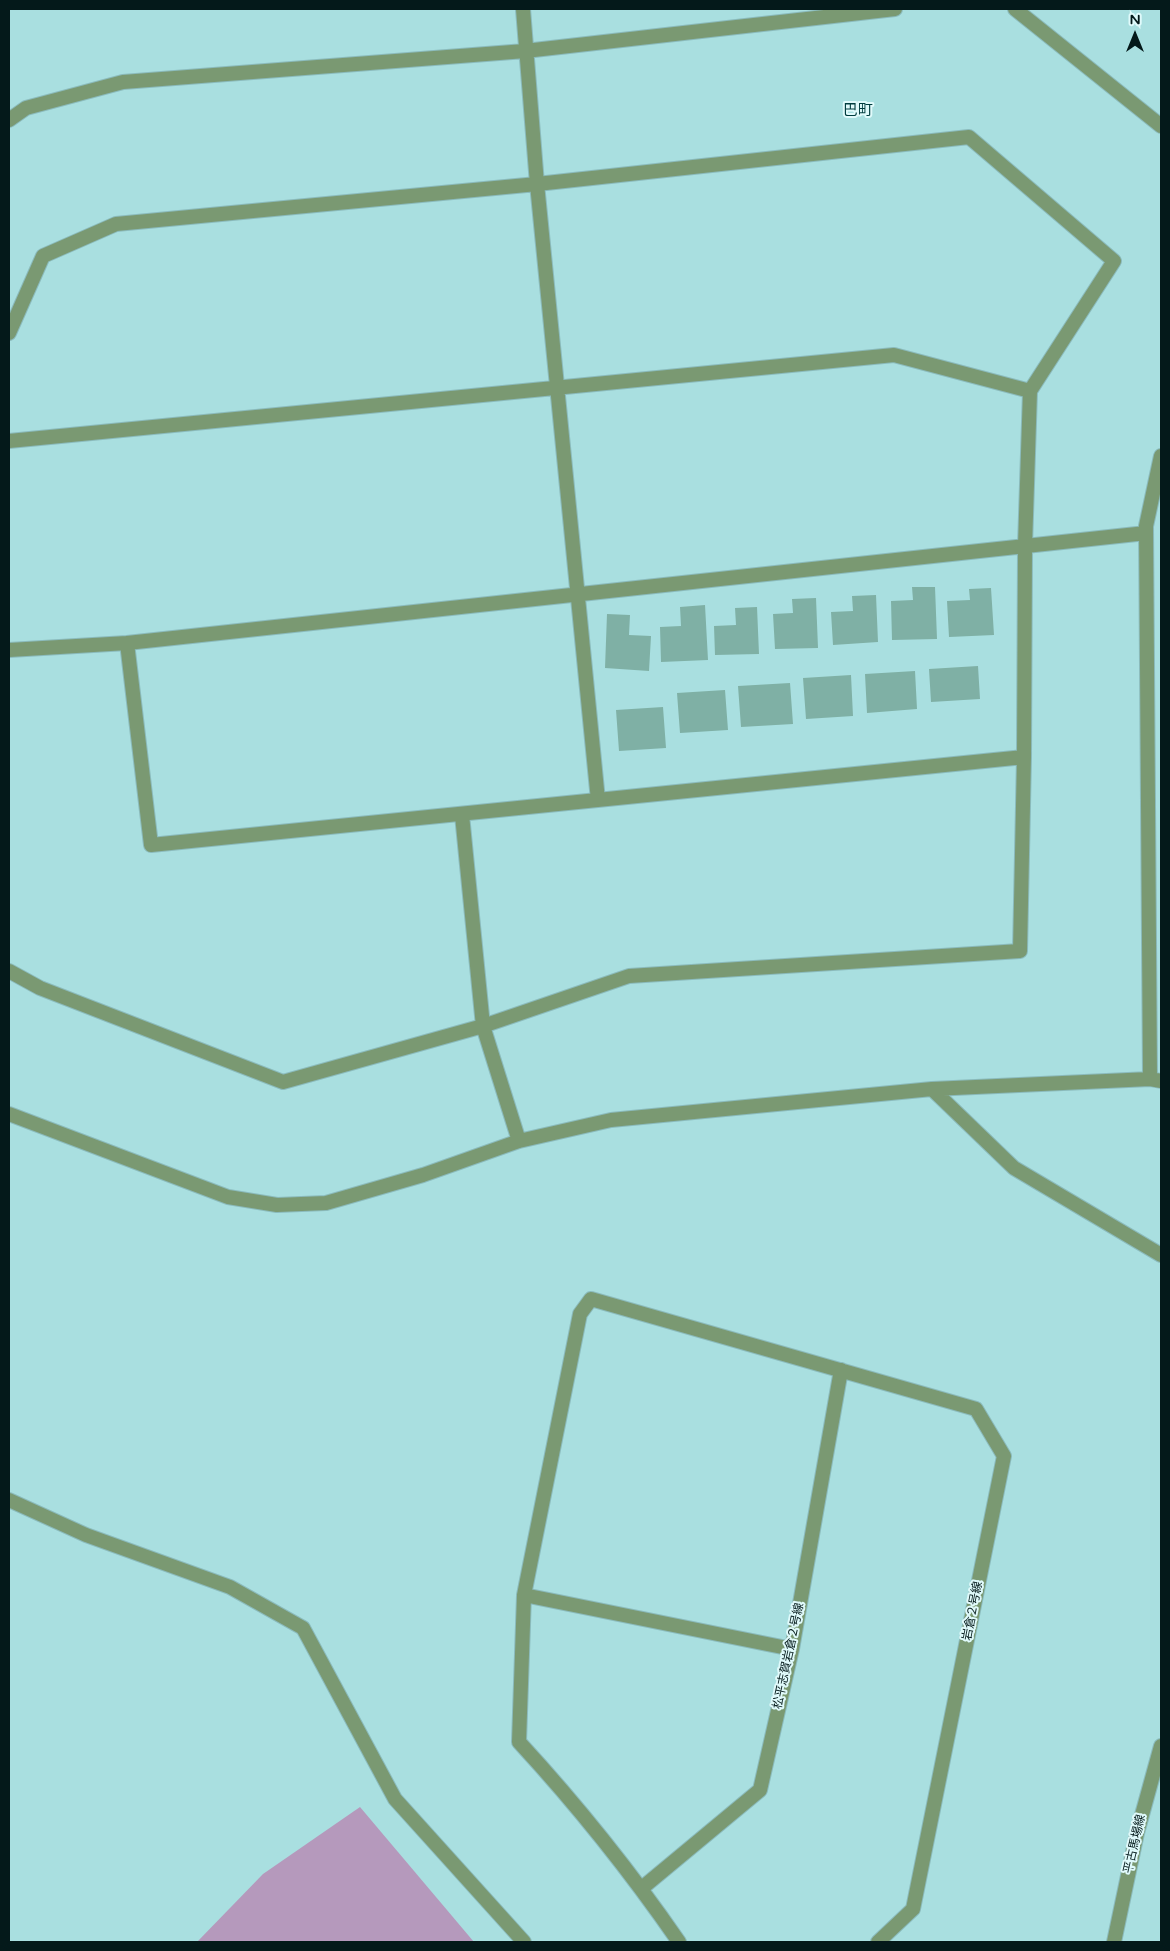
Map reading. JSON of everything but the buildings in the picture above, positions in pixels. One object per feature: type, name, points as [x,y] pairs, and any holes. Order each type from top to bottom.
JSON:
[{"type":"street","points":[[523,9],[537,184],[559,386],[598,800]]},
{"type":"street","points":[[9,120],[26,108],[123,82],[525,51],[895,9]]},
{"type":"street","points":[[1015,9],[1161,126]]},
{"type":"street","points":[[9,333],[43,256],[116,224],[537,184],[969,137],[1114,261],[1030,391],[1025,546],[1024,757],[1020,951],[629,976],[483,1026],[283,1082],[40,988],[9,971]]},
{"type":"street","points":[[9,441],[559,386],[894,355],[1030,391]]},
{"type":"street","points":[[9,1114],[228,1197],[277,1204],[326,1203],[423,1175],[519,1141],[611,1120],[932,1090],[1156,1080],[1146,532],[1161,456]]},
{"type":"street","points":[[9,650],[128,643],[1146,532]]},
{"type":"street","points":[[128,643],[151,845],[1024,757]]},
{"type":"street","points":[[462,815],[483,1026],[519,1141]]},
{"type":"street","points":[[932,1090],[1014,1168],[1161,1255]]},
{"type":"street","name":"岩倉２号線","points":[[524,1594],[580,1314],[591,1299],[976,1410],[1004,1456],[912,1909],[878,1942]]},
{"type":"street","name":"松平志賀岩倉２号線","points":[[642,1888],[760,1790],[792,1649],[841,1370]]},
{"type":"street","points":[[9,1500],[86,1536],[230,1587],[303,1628],[395,1799],[524,1942]]},
{"type":"street","points":[[679,1942],[642,1888],[564,1790],[518,1742],[524,1594],[792,1649]]},
{"type":"street","name":"平古馬場線","points":[[1114,1942],[1136,1833],[1161,1746]]},
{"type":"shaded area","points":[[360,1807],[474,1942],[197,1942],[263,1874]]},
{"type":"district","name":"巴町","points":[[858,111]]}]
